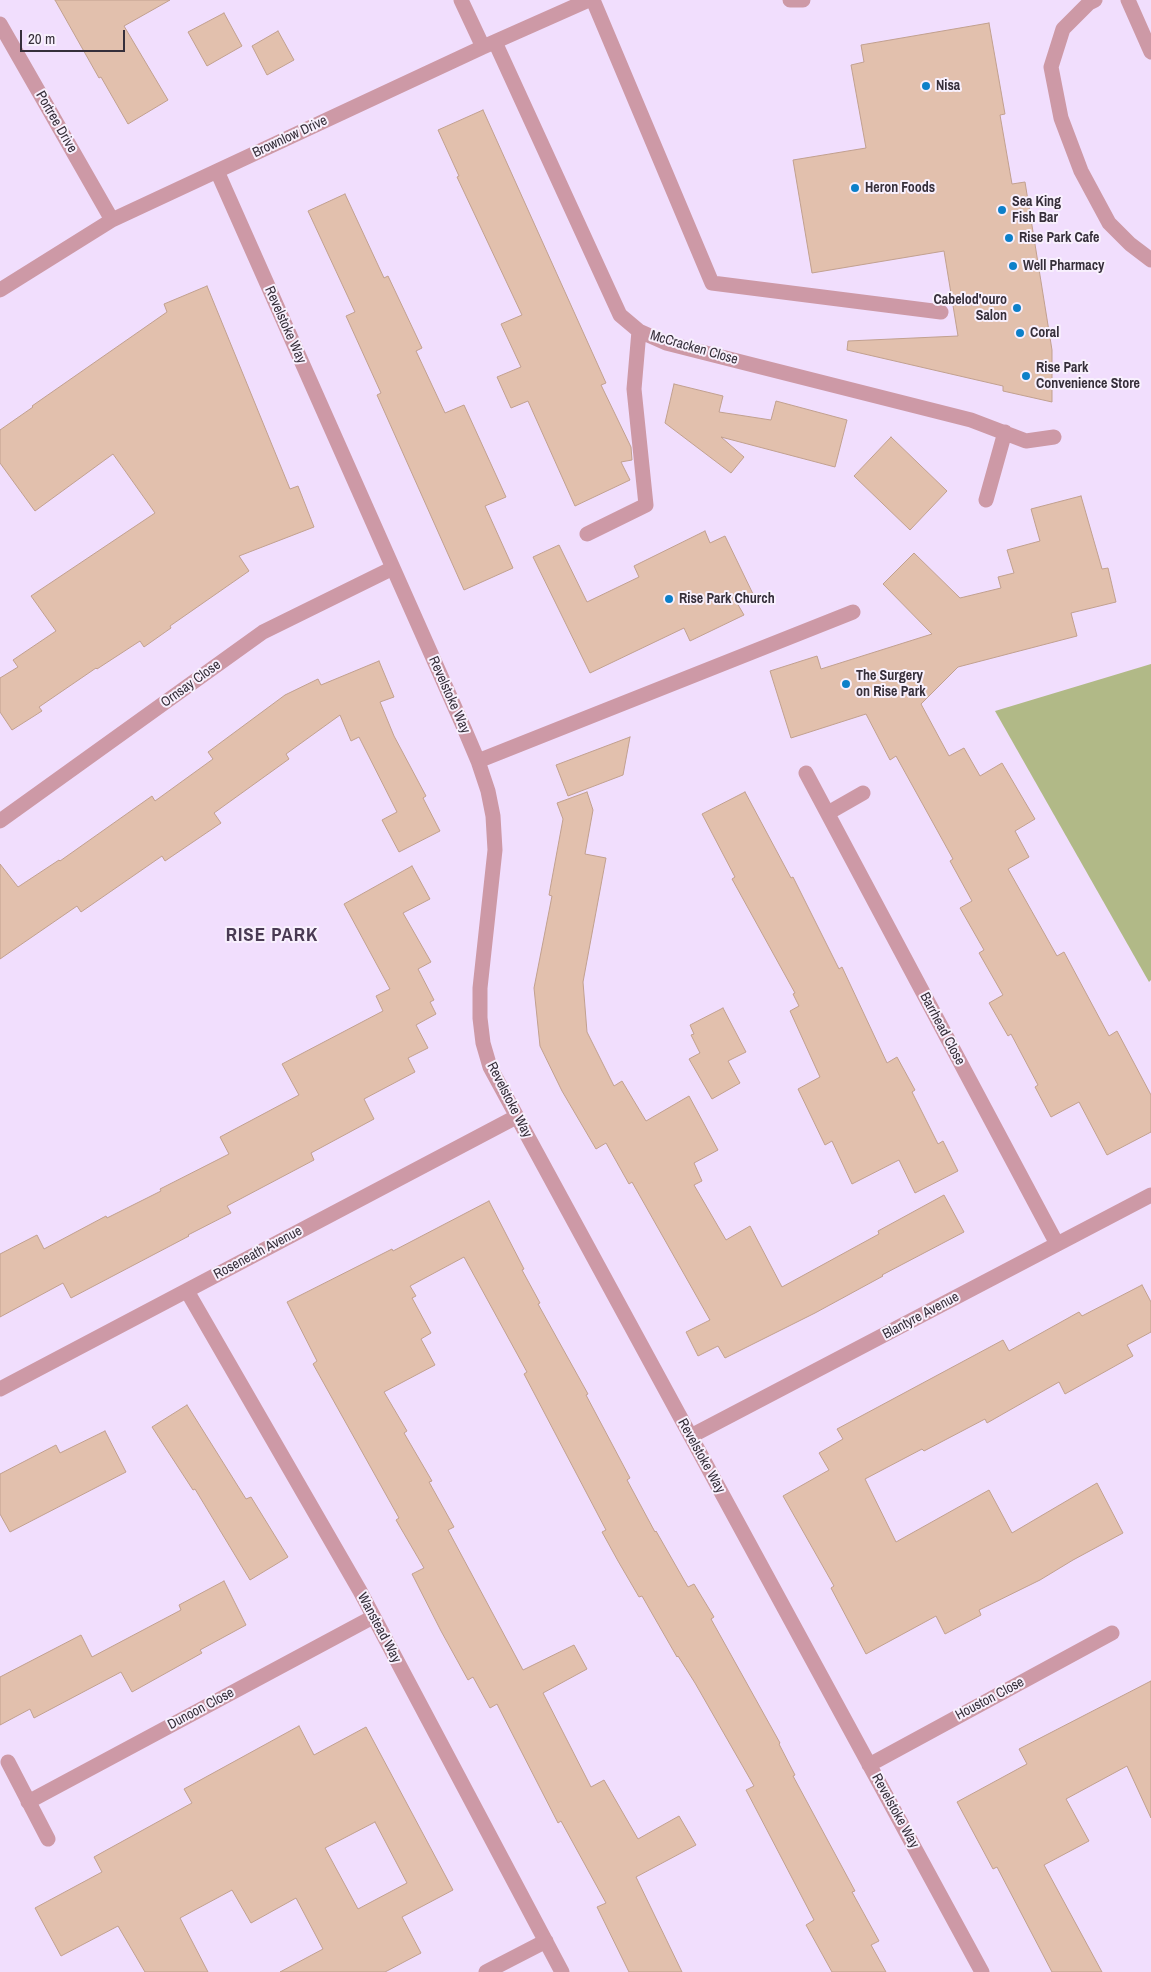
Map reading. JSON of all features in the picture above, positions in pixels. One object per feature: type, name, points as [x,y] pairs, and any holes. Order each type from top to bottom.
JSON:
[{"type":"street","name":"McCracken Close","points":[[461,0],[489,44],[620,315],[639,331],[666,342],[971,420],[1026,440],[1054,437]]},
{"type":"street","name":"Brownlow Drive","points":[[0,290],[112,220],[489,44],[591,0]]},
{"type":"street","points":[[591,0],[712,283],[941,312]]},
{"type":"street","points":[[790,0],[803,0]]},
{"type":"street","points":[[1095,0],[1063,29],[1052,67],[1061,118],[1081,171],[1109,223],[1130,244],[1151,260]]},
{"type":"street","points":[[1128,0],[1151,52]]},
{"type":"street","name":"Portree Drive","points":[[0,24],[112,220]]},
{"type":"street","name":"Revelstoke Way","points":[[217,171],[478,761],[488,791],[493,816],[495,850],[480,988],[480,1018],[483,1043],[490,1067],[982,1972]]},
{"type":"street","points":[[1130,244],[1151,246]]},
{"type":"street","points":[[587,534],[646,505],[634,389],[639,331]]},
{"type":"street","points":[[986,500],[1005,432]]},
{"type":"street","name":"Ornsay Close","points":[[0,821],[263,632],[393,568]]},
{"type":"street","points":[[478,761],[853,612]]},
{"type":"street","name":"Barrhead Close","points":[[806,773],[1057,1244]]},
{"type":"street","points":[[828,813],[863,793]]},
{"type":"street","name":"Roseneath Avenue","points":[[0,1389],[516,1116]]},
{"type":"street","name":"Blantyre Avenue","points":[[691,1436],[1151,1195]]},
{"type":"street","name":"Wanstead Way","points":[[186,1291],[373,1616],[562,1972]]},
{"type":"street","name":"Dunoon Close","points":[[28,1802],[373,1616]]},
{"type":"street","name":"Houston Close","points":[[869,1765],[1112,1633]]},
{"type":"street","points":[[8,1762],[48,1839]]},
{"type":"street","points":[[486,1972],[546,1941]]},
{"type":"green space","points":[[1151,664],[1151,980],[1149,982],[995,711]]},
{"type":"building","points":[[55,0],[170,0],[124,26],[168,100],[128,124],[101,77],[99,78]]},
{"type":"building","points":[[224,13],[242,46],[207,66],[188,32]]},
{"type":"building","points":[[989,23],[1005,114],[1000,115],[1012,184],[1025,182],[1052,350],[1052,402],[1003,391],[1003,386],[847,350],[848,341],[958,336],[944,251],[812,273],[793,160],[866,148],[851,65],[864,62],[861,45]]},
{"type":"building","points":[[278,31],[294,60],[267,75],[252,46]]},
{"type":"building","points":[[483,110],[606,383],[601,385],[631,447],[632,460],[621,462],[630,480],[575,506],[528,401],[511,408],[497,377],[521,367],[501,324],[522,315],[457,177],[459,176],[438,130]]},
{"type":"building","points":[[345,194],[384,278],[388,276],[422,348],[416,351],[445,413],[464,405],[506,497],[485,506],[513,568],[464,590],[377,395],[381,393],[346,316],[355,312],[308,211]]},
{"type":"building","points":[[207,286],[290,489],[298,486],[314,527],[239,556],[249,571],[170,626],[171,628],[144,647],[140,641],[96,668],[39,707],[42,711],[12,730],[0,712],[0,678],[18,667],[13,660],[56,631],[31,596],[155,513],[113,454],[35,511],[0,463],[0,430],[167,312],[164,304]]},
{"type":"building","points":[[674,384],[723,396],[719,412],[771,420],[776,401],[847,420],[835,467],[721,437],[744,457],[731,473],[665,423]]},
{"type":"building","points":[[891,437],[947,491],[910,530],[854,476]]},
{"type":"building","points":[[1081,496],[1102,569],[1108,568],[1116,602],[1071,613],[1077,636],[958,667],[921,704],[949,756],[964,748],[980,776],[1002,763],[1035,819],[1015,831],[1029,857],[1008,869],[1057,956],[1064,952],[1109,1036],[1117,1031],[1151,1095],[1151,1132],[1107,1155],[1079,1102],[1051,1117],[1035,1087],[1038,1085],[1011,1034],[1008,1036],[989,1003],[1003,995],[979,953],[984,950],[960,908],[972,901],[950,861],[953,859],[896,756],[890,760],[866,714],[791,738],[770,671],[817,656],[821,669],[932,634],[883,584],[914,553],[960,598],[1001,588],[998,577],[1014,573],[1007,550],[1040,541],[1031,509]]},
{"type":"building","name":"Rise Park Church","points":[[705,531],[710,543],[725,536],[754,596],[737,603],[744,615],[690,641],[684,628],[590,673],[533,557],[559,545],[587,602],[639,577],[634,566]]},
{"type":"building","points":[[379,661],[394,697],[380,702],[394,736],[426,796],[423,798],[440,831],[399,852],[382,820],[397,812],[359,737],[351,741],[340,715],[286,754],[289,759],[214,813],[221,823],[165,861],[162,856],[81,912],[77,906],[0,959],[0,864],[18,887],[60,861],[152,796],[155,801],[213,759],[208,752],[285,695],[318,679],[321,685]]},
{"type":"building","points":[[630,737],[623,775],[568,796],[556,765]]},
{"type":"building","points":[[587,792],[593,810],[585,854],[606,858],[583,982],[587,1032],[614,1086],[622,1081],[646,1121],[689,1096],[718,1150],[694,1163],[702,1181],[694,1185],[726,1240],[750,1226],[782,1287],[879,1234],[878,1231],[944,1195],[964,1232],[815,1313],[725,1358],[718,1346],[698,1356],[686,1332],[710,1320],[632,1182],[629,1184],[606,1143],[596,1149],[562,1091],[540,1046],[534,988],[552,896],[549,895],[563,819],[557,803]]},
{"type":"building","points":[[745,792],[791,878],[793,877],[839,969],[842,967],[887,1063],[897,1057],[915,1090],[912,1092],[938,1144],[943,1141],[958,1171],[915,1193],[899,1160],[852,1184],[832,1141],[825,1145],[798,1089],[820,1077],[790,1011],[799,1006],[793,994],[795,993],[732,879],[735,877],[702,814]]},
{"type":"building","points":[[412,866],[430,899],[403,913],[431,962],[418,969],[434,1000],[430,1002],[436,1014],[416,1025],[428,1048],[408,1058],[415,1072],[364,1099],[374,1119],[311,1153],[314,1160],[227,1206],[231,1213],[189,1236],[71,1298],[63,1283],[0,1317],[0,1254],[37,1235],[44,1249],[106,1216],[107,1218],[161,1191],[160,1189],[229,1154],[220,1137],[299,1095],[282,1064],[383,1011],[376,996],[390,989],[344,904]]},
{"type":"building","points":[[723,1008],[746,1052],[728,1061],[740,1083],[712,1099],[689,1059],[700,1053],[691,1035],[694,1034],[690,1025]]},
{"type":"building","points":[[489,1201],[524,1269],[522,1270],[540,1303],[538,1304],[588,1394],[586,1395],[630,1478],[627,1480],[688,1587],[694,1584],[714,1617],[711,1619],[780,1743],[795,1775],[793,1776],[855,1891],[852,1892],[879,1941],[871,1945],[886,1972],[832,1972],[806,1925],[814,1920],[746,1790],[754,1786],[695,1683],[677,1657],[642,1596],[639,1597],[602,1532],[606,1530],[524,1374],[527,1372],[464,1257],[410,1286],[416,1296],[412,1298],[431,1333],[421,1339],[435,1365],[384,1392],[407,1431],[404,1433],[432,1481],[429,1482],[454,1527],[448,1530],[523,1670],[574,1645],[587,1669],[543,1693],[591,1787],[604,1780],[638,1839],[679,1816],[696,1845],[636,1877],[682,1972],[629,1972],[597,1907],[606,1903],[561,1821],[558,1823],[497,1704],[490,1708],[473,1677],[468,1680],[441,1631],[412,1574],[424,1568],[396,1520],[399,1518],[313,1364],[317,1361],[287,1302],[392,1249],[393,1251]]},
{"type":"building","points":[[1142,1285],[1151,1302],[1151,1332],[1127,1345],[1133,1356],[1065,1394],[1059,1382],[987,1423],[985,1419],[865,1479],[896,1542],[989,1490],[1012,1533],[1097,1483],[1123,1533],[1040,1580],[979,1610],[981,1615],[945,1634],[936,1616],[866,1654],[831,1588],[834,1586],[783,1496],[829,1470],[819,1453],[843,1439],[837,1429],[1003,1340],[1009,1351],[1079,1312],[1082,1316]]},
{"type":"building","points":[[187,1405],[246,1499],[251,1497],[288,1557],[250,1580],[195,1489],[193,1490],[152,1427]]},
{"type":"building","points":[[105,1431],[126,1472],[10,1532],[0,1514],[0,1474],[56,1445],[60,1453]]},
{"type":"building","points":[[224,1581],[246,1625],[200,1650],[202,1653],[132,1692],[121,1672],[34,1718],[30,1709],[0,1725],[0,1677],[81,1635],[92,1657],[181,1610],[179,1605]]},
{"type":"building","points":[[1151,1681],[1151,1818],[1127,1766],[1066,1799],[1089,1841],[1044,1865],[1102,1972],[1052,1972],[997,1867],[993,1869],[957,1802],[1027,1764],[1019,1749]]},
{"type":"building","points":[[299,1726],[314,1755],[366,1727],[453,1890],[402,1917],[421,1953],[385,1972],[280,1972],[323,1949],[296,1898],[251,1923],[232,1890],[180,1918],[208,1972],[145,1972],[118,1926],[61,1956],[35,1908],[102,1872],[94,1857],[192,1803],[184,1789]],"holes":[[[375,1822],[407,1883],[358,1909],[325,1848]]]},
{"type":"place","name":"Nisa","points":[[926,86]]},
{"type":"place","name":"Heron Foods","points":[[855,188]]},
{"type":"place","name":"Sea King Fish Bar","points":[[1002,210]]},
{"type":"place","name":"Rise Park Cafe","points":[[1009,238]]},
{"type":"place","name":"Well Pharmacy","points":[[1013,266]]},
{"type":"place","name":"Cabelod'ouro Salon","points":[[1017,308]]},
{"type":"place","name":"Coral","points":[[1020,333]]},
{"type":"place","name":"Rise Park Convenience Store","points":[[1026,376]]},
{"type":"place","name":"Rise Park Church","points":[[669,599]]},
{"type":"place","name":"The Surgery on Rise Park","points":[[846,684]]},
{"type":"district","name":"RISE PARK","points":[[272,936]]}]
